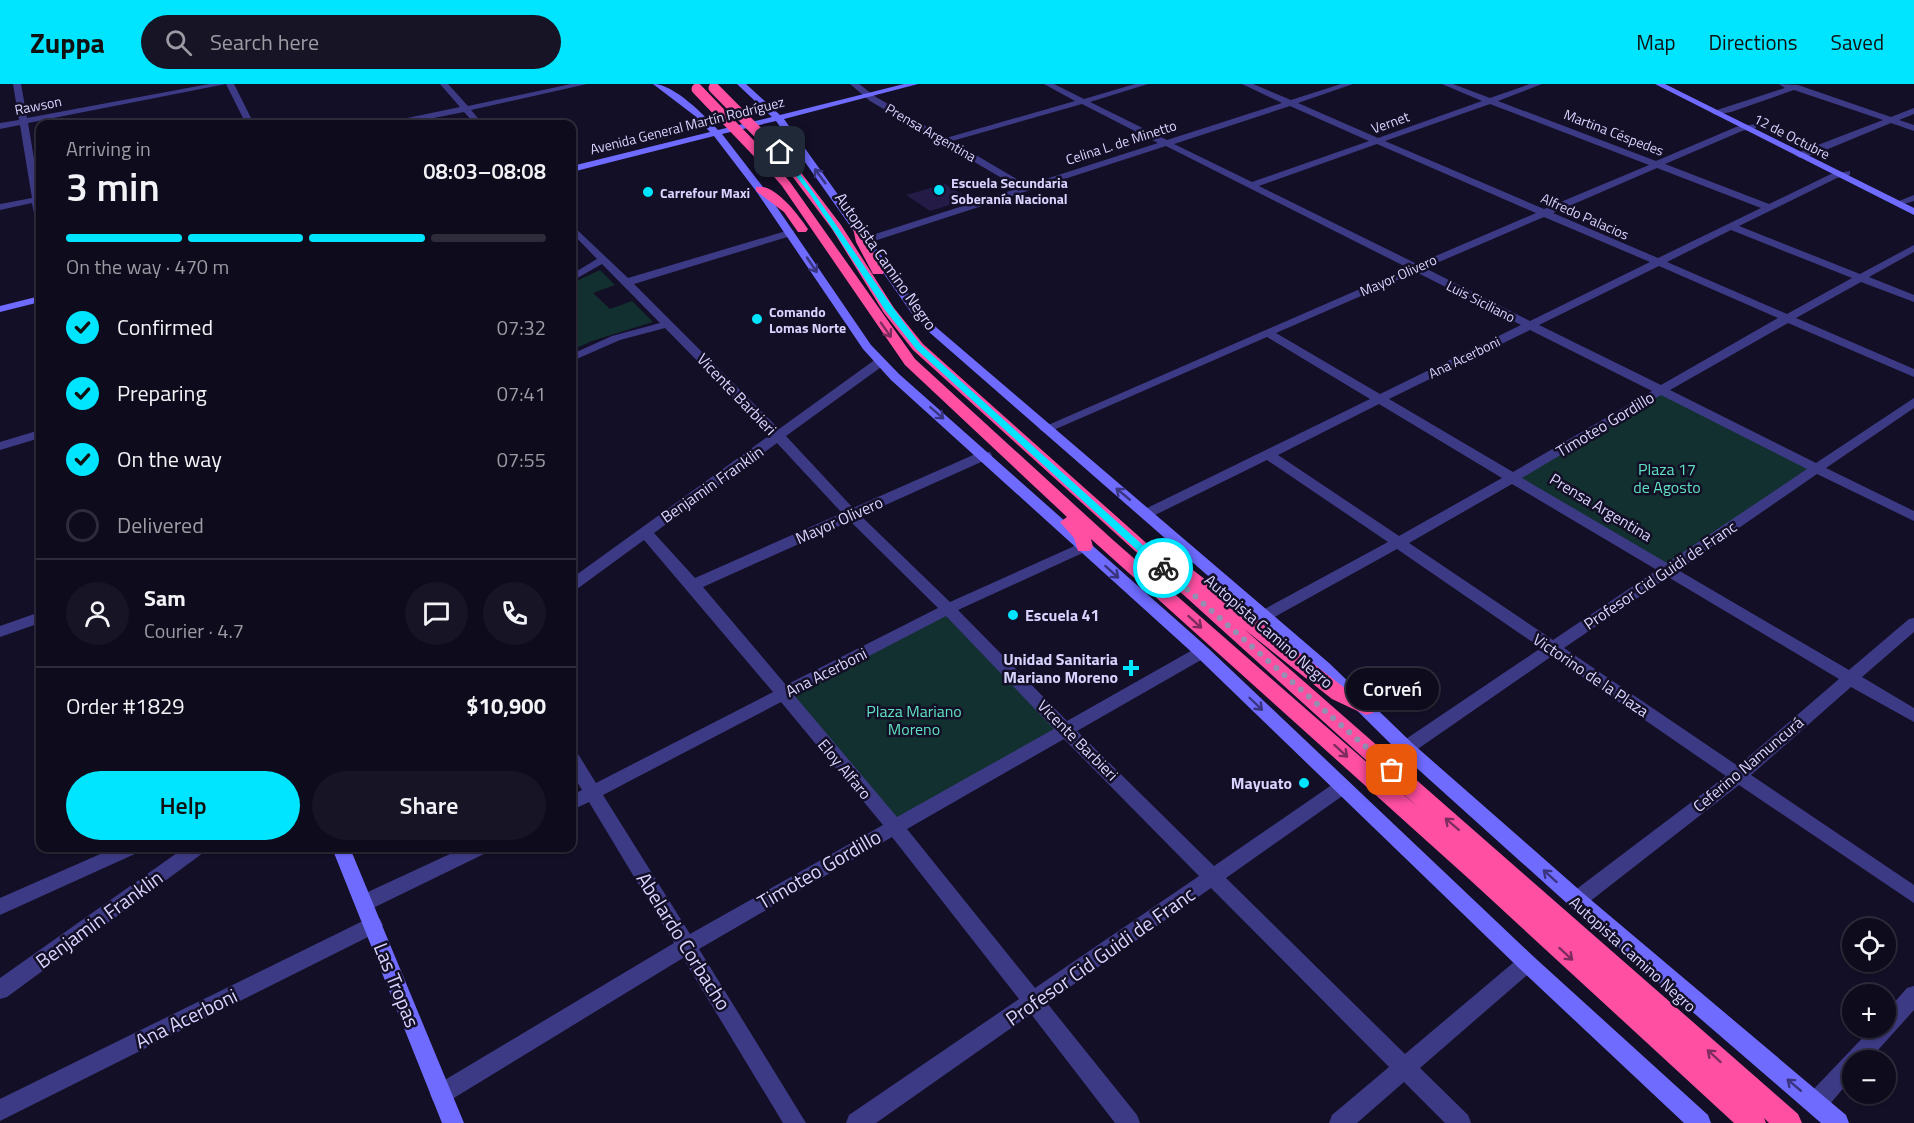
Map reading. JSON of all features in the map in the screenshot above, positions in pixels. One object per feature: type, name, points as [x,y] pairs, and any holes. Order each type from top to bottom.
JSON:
[{"type":"highway","points":[[694,86],[786,184],[910,362],[1753,1123]]},
{"type":"highway","name":"Autopista Camino Negro","points":[[712,86],[789,164],[837,228],[889,310],[918,347],[1115,525],[1789,1123]]},
{"type":"highway","points":[[760,189],[788,209],[820,255],[858,300],[872,310]]},
{"type":"highway","points":[[863,234],[867,252],[905,316],[918,347]]},
{"type":"highway","points":[[1008,452],[1027,482],[1082,536],[1084,547]]},
{"type":"highway","points":[[1115,525],[1178,566],[1339,694],[1366,708]]},
{"type":"street","points":[[17,84],[36,184]]},
{"type":"street","name":"Rawson","points":[[0,126],[222,84]]},
{"type":"street","points":[[230,84],[248,120]]},
{"type":"street","points":[[444,84],[476,120]]},
{"type":"street","points":[[412,120],[584,84]]},
{"type":"street","points":[[657,84],[698,114],[716,132],[760,189],[880,362],[1202,652],[1527,963],[1700,1123]]},
{"type":"street","points":[[741,84],[778,117],[923,319],[1046,429],[1264,616],[1366,708],[1406,748],[1578,900],[1838,1123]]},
{"type":"street","name":"Prensa Argentina","points":[[854,84],[1024,187]]},
{"type":"street","name":"Avenida General Martín Rodríguez","points":[[576,168],[914,84]]},
{"type":"street","name":"Luis Siciliano","points":[[1048,84],[1914,517]]},
{"type":"street","points":[[947,140],[1144,84]]},
{"type":"street","name":"Alfredo Palacios","points":[[1246,84],[1914,373]]},
{"type":"street","name":"Celina L. de Minetto","points":[[863,234],[1024,187],[1349,84]]},
{"type":"street","name":"Martina Céspedes","points":[[1446,84],[1770,208]]},
{"type":"street","name":"Vernet","points":[[1252,185],[1538,84]]},
{"type":"street","name":"12 de Octubre","points":[[1659,84],[1843,174],[1914,212]]},
{"type":"street","name":"12 de Octubre","points":[[1668,84],[1719,112]]},
{"type":"street","points":[[1783,84],[1797,86],[1914,128]]},
{"type":"street","points":[[1719,112],[1797,86]]},
{"type":"street","points":[[1803,154],[1914,111]]},
{"type":"street","name":"Mayor Olivero","points":[[1046,429],[1415,267],[1749,127]]},
{"type":"street","name":"12 de Octubre","points":[[1843,174],[1911,202]]},
{"type":"street","name":"Ana Acerboni","points":[[1146,514],[1843,174]]},
{"type":"street","points":[[0,207],[36,200]]},
{"type":"street","points":[[1732,227],[1914,299]]},
{"type":"street","name":"Vicente Barbieri","points":[[576,232],[628,282],[1004,669],[1068,730],[1460,1123]]},
{"type":"street","points":[[628,282],[790,233]]},
{"type":"street","name":"Timoteo Gordillo","points":[[1264,616],[1398,545],[1660,391],[1914,248]]},
{"type":"street","points":[[576,276],[604,259]]},
{"type":"street","points":[[0,309],[36,300]]},
{"type":"street","points":[[576,356],[616,338],[669,324]]},
{"type":"street","name":"Prensa Argentina","points":[[1268,333],[1516,477],[1914,716]]},
{"type":"street","name":"Benjamin Franklin","points":[[576,582],[880,362]]},
{"type":"street","name":"Profesor Cid Guidi de Franc","points":[[1406,748],[1914,402]]},
{"type":"street","points":[[0,446],[36,435]]},
{"type":"street","name":"Victorino de la Plaza","points":[[1268,454],[1398,545],[1914,895]]},
{"type":"street","name":"Mayor Olivero","points":[[693,585],[985,455]]},
{"type":"street","name":"Eloy Alfaro","points":[[645,532],[693,585],[894,826],[1129,1123]]},
{"type":"street","name":"Ana Acerboni","points":[[576,801],[948,609],[1084,547]]},
{"type":"street","points":[[0,632],[36,619]]},
{"type":"street","name":"Ceferino Namuncurá","points":[[1578,900],[1738,776],[1849,676],[1914,623]]},
{"type":"street","name":"Timoteo Gordillo","points":[[441,1094],[688,945],[1202,652]]},
{"type":"street","name":"Abelardo Corbacho","points":[[576,766],[688,945],[795,1123]]},
{"type":"street","name":"Profesor Cid Guidi de Franc","points":[[857,1123],[1342,787]]},
{"type":"street","points":[[0,907],[122,852]]},
{"type":"street","name":"Benjamin Franklin","points":[[0,990],[191,852]]},
{"type":"street","name":"Las Tropas","points":[[343,852],[452,1123]]},
{"type":"street","points":[[364,903],[472,852]]},
{"type":"street","name":"Ana Acerboni","points":[[0,1110],[373,925]]},
{"type":"street","points":[[1340,1123],[1527,963]]},
{"type":"street","points":[[1896,1015],[1914,995]]},
{"type":"street","points":[[1865,1050],[1875,1038]]},
{"type":"street","points":[[1816,1103],[1842,1075]]},
{"type":"green space","points":[[600,270],[615,285],[593,293],[610,309],[632,301],[653,322],[576,348],[576,281]]},
{"type":"green space","name":"Plaza 17 de Agosto","points":[[1660,391],[1816,469],[1669,568],[1516,477]]},
{"type":"green space","name":"Plaza Mariano Moreno","points":[[943,613],[1068,730],[894,826],[782,694]]},
{"type":"building","name":"Escuela Secundaria Soberanía Nacional","points":[[945,184],[969,199],[930,211],[906,195]]},
{"type":"way so far","points":[[1163,568],[1392,770]]},
{"type":"place","name":"Escuela Secundaria Soberanía Nacional","points":[[939,190]]},
{"type":"place","name":"Carrefour Maxi","points":[[648,192]]},
{"type":"place","name":"Comando Lomas Norte","points":[[757,319]]},
{"type":"place","name":"Escuela 41","points":[[1013,615]]},
{"type":"place","name":"Unidad Sanitaria Mariano Moreno","points":[[1131,668]]},
{"type":"place","name":"Corveń","points":[[1392,770]]},
{"type":"place","name":"Mayuato","points":[[1304,783]]},
{"type":"route","points":[[780,152],[837,228],[889,310],[918,347],[1163,568]]}]
